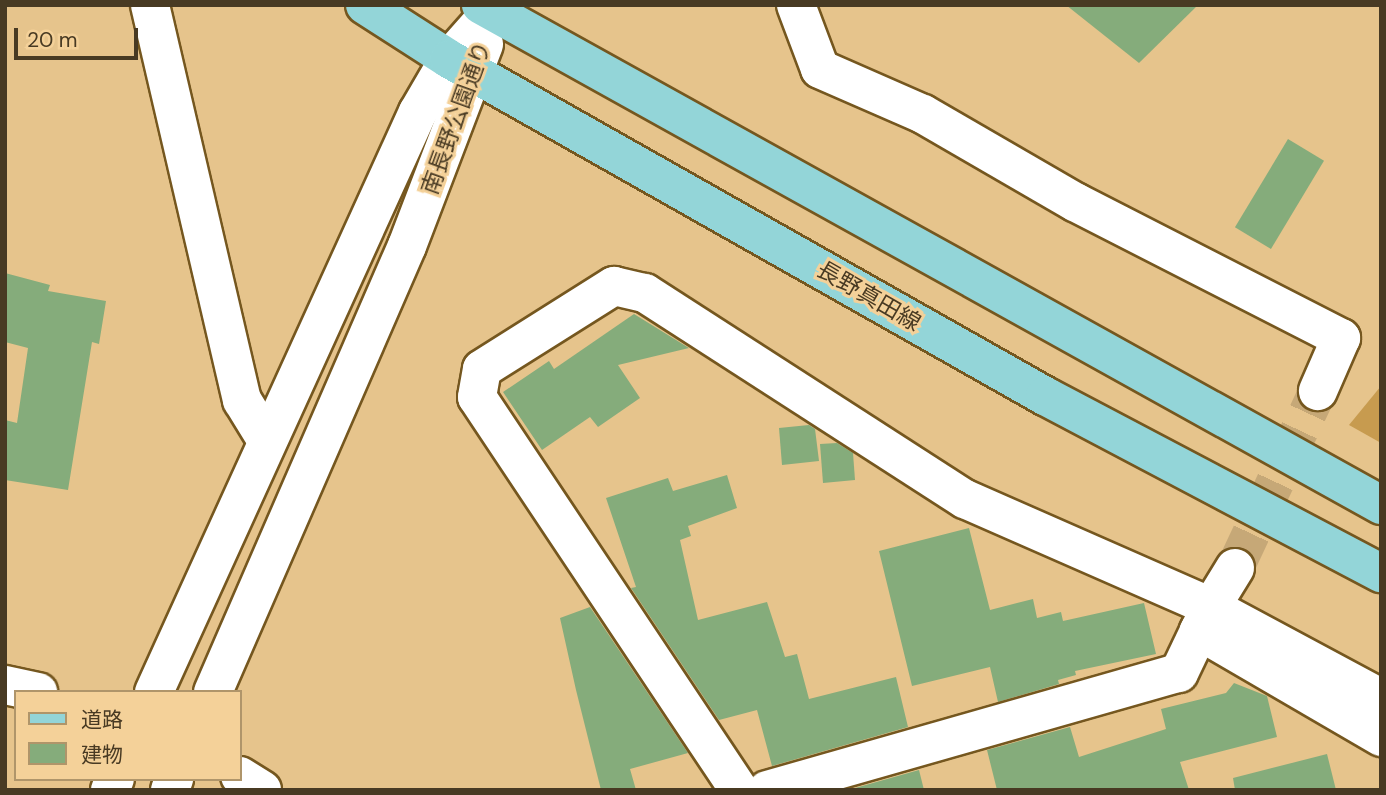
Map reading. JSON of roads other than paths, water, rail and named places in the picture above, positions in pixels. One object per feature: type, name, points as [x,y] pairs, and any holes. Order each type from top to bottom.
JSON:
[{"type":"main road","name":"長野真田線","points":[[365,5],[463,66],[1045,396],[1381,573]]},
{"type":"main road","points":[[490,7],[1381,505]]},
{"type":"street","points":[[150,5],[242,400],[267,441]]},
{"type":"street","points":[[796,5],[820,69],[923,114],[1075,202],[1341,338],[1318,391]]},
{"type":"street","name":"南長野公園通り","points":[[215,690],[312,470],[463,66],[490,7]]},
{"type":"street","name":"南長野公園通り","points":[[155,690],[418,112],[463,66]]},
{"type":"street","points":[[739,790],[477,397],[482,369],[614,286],[645,293],[965,499],[1205,619],[1381,698]]},
{"type":"street","points":[[766,790],[1179,673],[1205,619],[1235,568]]},
{"type":"street","points":[[1205,619],[1381,737]]},
{"type":"street","points":[[5,685],[29,690]]},
{"type":"street","points":[[242,777],[262,790]]},
{"type":"tunnel","points":[[1235,568],[1318,391]]}]
